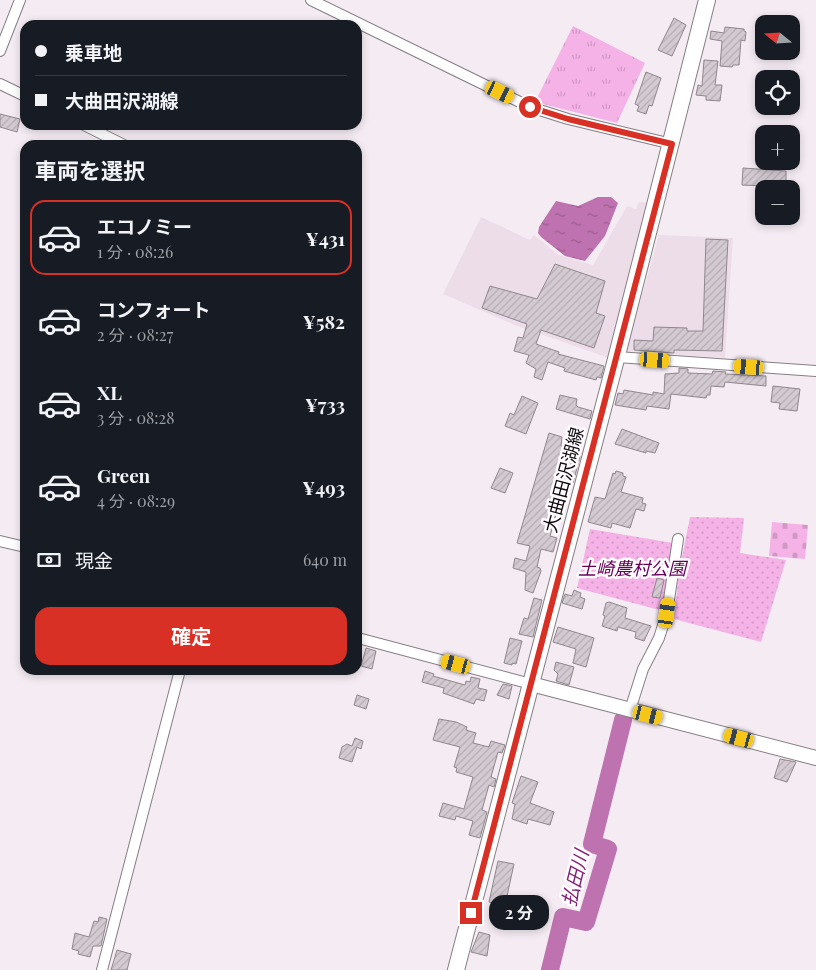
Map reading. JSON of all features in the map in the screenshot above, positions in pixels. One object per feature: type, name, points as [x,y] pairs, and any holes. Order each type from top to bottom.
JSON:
[{"type":"main road","name":"大曲田沢湖線","points":[[456,970],[617,358],[708,0]]},
{"type":"street","points":[[0,50],[20,0]]},
{"type":"street","points":[[311,0],[352,20]]},
{"type":"street","points":[[362,25],[530,107],[568,119],[672,144]]},
{"type":"street","points":[[0,84],[20,94]]},
{"type":"street","points":[[94,130],[114,140]]},
{"type":"street","points":[[617,358],[816,371]]},
{"type":"street","points":[[630,710],[643,669],[659,638],[667,613],[678,540]]},
{"type":"street","points":[[0,541],[20,546]]},
{"type":"street","points":[[362,639],[816,758]]},
{"type":"street","points":[[102,970],[179,675]]},
{"type":"shaded area","points":[[639,202],[653,203],[609,358],[517,326],[443,294],[481,217],[530,240],[534,235],[559,255],[593,265],[627,206],[636,209]]},
{"type":"shaded area","points":[[659,235],[733,238],[725,358],[626,351]]},
{"type":"green space","points":[[573,26],[645,63],[617,123],[535,102]]},
{"type":"green space","points":[[690,517],[744,518],[740,553],[786,560],[761,642],[674,619],[679,572]]},
{"type":"green space","points":[[772,522],[808,525],[805,559],[769,556]]},
{"type":"green space","name":"土崎農村公園","points":[[590,529],[673,543],[663,611],[577,588]]},
{"type":"water","points":[[598,197],[611,197],[618,203],[605,236],[585,261],[565,256],[538,233],[539,227],[556,201],[578,206]]},
{"type":"building","points":[[674,18],[686,25],[672,56],[658,50]]},
{"type":"building","points":[[725,27],[744,29],[746,32],[745,41],[741,40],[739,65],[733,65],[732,67],[720,66],[722,41],[710,39],[711,31],[724,33]]},
{"type":"building","points":[[704,60],[718,61],[715,85],[722,85],[720,101],[706,100],[706,96],[696,95],[698,85],[702,86]]},
{"type":"building","points":[[646,72],[661,78],[652,106],[649,105],[646,114],[637,111],[639,106],[635,104]]},
{"type":"building","points":[[0,114],[20,119],[17,132],[0,127]]},
{"type":"building","points":[[743,168],[786,171],[786,180],[755,180],[755,186],[742,185]]},
{"type":"building","points":[[706,239],[728,240],[722,351],[674,350],[674,353],[634,350],[634,340],[653,341],[654,327],[687,328],[687,331],[703,331]]},
{"type":"building","points":[[555,264],[605,281],[596,313],[605,316],[594,348],[541,330],[536,344],[559,352],[558,354],[604,366],[601,378],[597,377],[596,380],[564,371],[565,368],[548,362],[542,380],[534,377],[536,369],[526,363],[529,355],[514,351],[518,337],[523,338],[527,324],[482,308],[490,286],[537,299]]},
{"type":"building","points":[[679,368],[688,369],[688,373],[712,374],[713,371],[726,372],[725,374],[766,376],[766,386],[725,382],[724,387],[711,386],[710,395],[707,395],[706,398],[671,394],[669,409],[647,406],[646,410],[615,405],[618,393],[623,394],[624,390],[653,395],[653,392],[664,394],[665,374],[679,373]]},
{"type":"building","points":[[773,386],[800,389],[797,411],[779,409],[780,403],[771,402]]},
{"type":"building","points":[[560,395],[577,399],[576,405],[578,407],[592,411],[590,419],[556,409]]},
{"type":"building","points":[[522,396],[538,403],[526,434],[505,426],[510,413],[514,415]]},
{"type":"building","points":[[622,429],[659,443],[655,453],[646,451],[646,453],[615,444]]},
{"type":"building","points":[[549,433],[562,437],[561,446],[581,453],[573,483],[562,480],[559,489],[557,488],[550,514],[556,515],[550,536],[557,538],[553,552],[541,549],[537,567],[541,571],[533,593],[525,590],[526,572],[513,568],[515,558],[526,561],[530,546],[517,543]]},
{"type":"building","points":[[500,468],[513,473],[505,493],[491,488]]},
{"type":"building","points":[[616,471],[623,473],[623,476],[626,477],[621,492],[643,498],[642,503],[646,504],[644,511],[636,509],[630,528],[612,523],[611,528],[588,522],[595,497],[605,499],[613,473],[615,474]]},
{"type":"building","points":[[657,578],[664,580],[660,598],[652,597]]},
{"type":"building","points":[[574,590],[581,593],[580,597],[585,599],[582,609],[562,603],[565,594],[572,596]]},
{"type":"building","points":[[534,598],[542,600],[533,637],[519,634],[524,618],[528,619]]},
{"type":"building","points":[[609,602],[627,608],[625,618],[651,626],[644,641],[635,638],[636,632],[618,627],[617,631],[602,626],[606,603]]},
{"type":"building","points":[[558,627],[594,638],[586,667],[573,663],[576,649],[553,642]]},
{"type":"building","points":[[510,638],[522,641],[516,664],[512,663],[512,665],[504,663]]},
{"type":"building","points":[[366,648],[376,651],[372,669],[362,666]]},
{"type":"building","points":[[556,662],[574,667],[569,685],[556,681],[558,674],[554,670]]},
{"type":"building","points":[[425,671],[434,674],[433,676],[465,685],[466,681],[470,682],[471,677],[480,679],[478,688],[487,690],[484,701],[476,699],[474,704],[443,693],[444,688],[422,682]]},
{"type":"building","points":[[503,684],[512,686],[509,699],[497,695]]},
{"type":"building","points":[[357,695],[369,699],[366,709],[354,705]]},
{"type":"building","points":[[439,719],[456,722],[467,727],[466,730],[476,733],[473,743],[489,747],[491,741],[505,745],[502,753],[498,752],[491,777],[496,779],[494,787],[489,785],[482,810],[487,812],[480,838],[469,835],[473,821],[456,816],[455,820],[439,816],[443,803],[464,809],[473,777],[456,772],[457,768],[454,767],[460,747],[433,740]]},
{"type":"building","points":[[355,738],[363,741],[361,749],[357,747],[352,762],[339,758],[342,747],[347,744],[352,746]]},
{"type":"building","points":[[780,759],[796,762],[787,782],[774,778]]},
{"type":"building","points":[[521,776],[538,782],[530,803],[554,812],[550,825],[528,819],[527,824],[512,819],[515,804],[512,803]]},
{"type":"building","points":[[498,861],[514,864],[507,896],[516,899],[514,908],[511,909],[489,902]]},
{"type":"building","points":[[99,917],[107,919],[101,946],[93,946],[90,957],[78,954],[79,951],[72,949],[75,933],[89,937],[94,921],[98,922]]},
{"type":"building","points":[[479,932],[490,935],[487,956],[471,952]]},
{"type":"building","points":[[117,950],[131,954],[127,970],[111,970]]},
{"type":"waterway","name":"払田川","points":[[550,970],[563,917],[586,922],[608,849],[592,844],[623,720]]},
{"type":"route","points":[[471,913],[672,144],[568,119],[530,107]]}]
